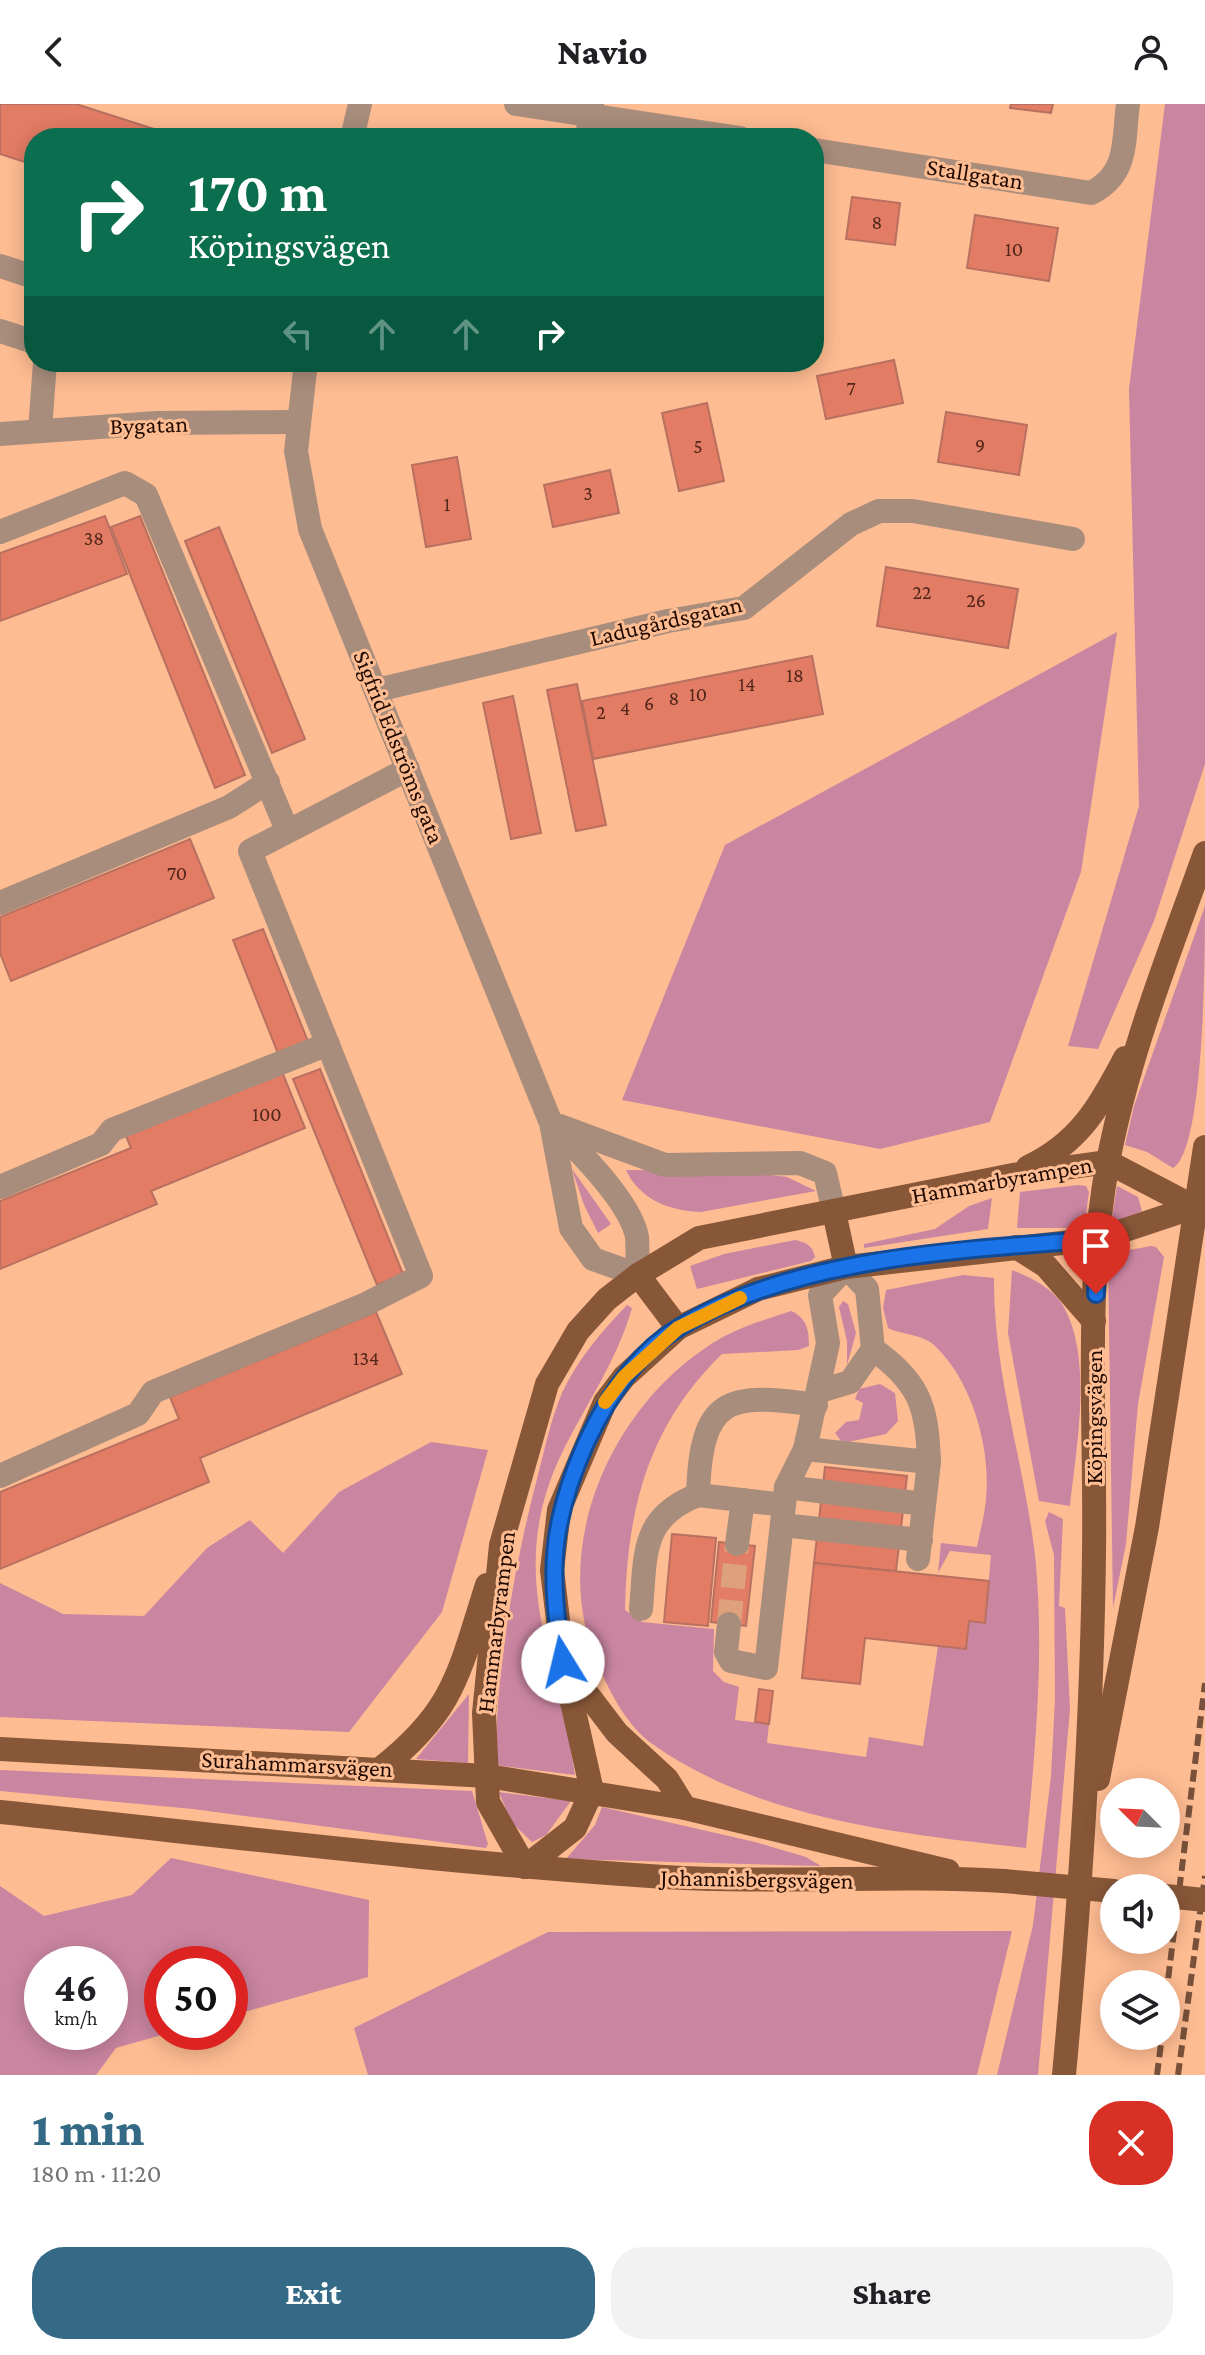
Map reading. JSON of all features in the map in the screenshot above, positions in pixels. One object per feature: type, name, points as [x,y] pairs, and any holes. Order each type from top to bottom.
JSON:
[{"type":"main road","name":"Köpingsvägen","points":[[1064,2075],[1084,1852],[1094,1554],[1094,1321],[1098,1239],[1108,1162],[1143,1024],[1205,853]]},
{"type":"main road","points":[[1013,1175],[1046,1158],[1080,1132],[1094,1115],[1143,1024]]},
{"type":"main road","name":"Köpingsvägen","points":[[1084,1852],[1147,1527],[1205,1147]]},
{"type":"main road","name":"Hammarbyrampen","points":[[525,1867],[488,1802],[484,1713],[501,1545],[547,1384],[578,1331],[607,1299],[638,1275],[699,1238],[1013,1175],[1108,1162],[1194,1207]]},
{"type":"main road","name":"Hammarbyrampen","points":[[592,1791],[563,1662],[552,1570],[559,1510],[605,1402],[624,1377],[678,1328],[758,1289],[846,1267],[1098,1239],[1194,1207]]},
{"type":"main road","points":[[834,1212],[846,1267]]},
{"type":"main road","points":[[1016,1247],[1046,1266],[1094,1321]]},
{"type":"main road","points":[[638,1275],[678,1328]]},
{"type":"main road","points":[[380,1769],[411,1744],[441,1710],[464,1657],[501,1545]]},
{"type":"main road","points":[[563,1662],[617,1733],[667,1779],[685,1808]]},
{"type":"main road","name":"Surahammarsvägen","points":[[0,1749],[487,1776],[592,1791]]},
{"type":"main road","points":[[0,1812],[525,1867],[575,1828],[592,1791]]},
{"type":"main road","name":"Johannisbergsvägen","points":[[592,1791],[685,1808],[997,1881]]},
{"type":"main road","name":"Johannisbergsvägen","points":[[525,1867],[801,1882],[997,1881],[1100,1890]]},
{"type":"main road","points":[[1180,1897],[1205,1900]]},
{"type":"street","points":[[354,128],[360,104]]},
{"type":"street","points":[[516,104],[590,119],[661,128]]},
{"type":"street","name":"Stallgatan","points":[[824,152],[1091,193],[1110,183],[1120,162],[1128,104]]},
{"type":"street","points":[[0,266],[24,274]]},
{"type":"street","points":[[0,331],[24,339]]},
{"type":"street","points":[[40,431],[44,372]]},
{"type":"street","name":"Sigfrid Edströms gata","points":[[305,372],[298,422],[299,477],[310,529],[551,1123],[571,1228],[593,1259],[638,1275],[637,1236],[631,1221],[592,1164],[551,1123]]},
{"type":"street","name":"Bygatan","points":[[0,434],[157,423],[298,422]]},
{"type":"street","points":[[0,532],[125,483],[146,495],[287,830]]},
{"type":"street","name":"Ladugårdsgatan","points":[[377,690],[653,624],[744,608],[851,524],[879,511],[913,511],[1073,539]]},
{"type":"street","points":[[0,1476],[138,1414],[153,1392],[366,1304],[421,1276],[250,851],[408,769]]},
{"type":"street","points":[[0,903],[229,807],[268,782]]},
{"type":"street","points":[[0,1187],[101,1144],[112,1130],[328,1044]]},
{"type":"street","points":[[551,1123],[665,1165],[800,1163],[825,1173],[834,1212]]},
{"type":"street","points":[[698,1495],[699,1461],[709,1427],[723,1408],[747,1398],[818,1398],[850,1382],[873,1349],[867,1289],[846,1267],[820,1295],[828,1343],[818,1398],[805,1449],[784,1506],[766,1668],[731,1661],[726,1652],[729,1624]]},
{"type":"street","points":[[784,1506],[920,1550],[929,1462],[922,1401],[903,1373],[873,1349]]},
{"type":"street","points":[[805,1449],[929,1462]]},
{"type":"street","points":[[641,1609],[648,1538],[674,1504],[698,1495],[784,1506],[924,1504]]},
{"type":"street","points":[[737,1544],[743,1500]]},
{"type":"shaded area","points":[[1165,104],[1205,104],[1205,764],[1154,921],[1098,1049],[1068,1046],[1139,806],[1129,389]]},
{"type":"shaded area","points":[[1117,632],[1081,872],[990,1122],[880,1149],[622,1100],[725,845]]},
{"type":"shaded area","points":[[1205,906],[1197,1089],[1192,1126],[1184,1153],[1173,1168],[1147,1152],[1125,1145],[1134,1106]]},
{"type":"shaded area","points":[[572,1169],[611,1224],[598,1233],[584,1205]]},
{"type":"shaded area","points":[[626,1170],[738,1171],[787,1177],[816,1191],[701,1212],[689,1211],[657,1202],[639,1189]]},
{"type":"shaded area","points":[[1086,1186],[1089,1192],[1084,1228],[1017,1228],[1020,1192]]},
{"type":"shaded area","points":[[1117,1186],[1138,1197],[1142,1211],[1111,1224]]},
{"type":"shaded area","points":[[992,1198],[988,1229],[864,1248],[864,1244],[935,1229],[969,1206]]},
{"type":"shaded area","points":[[795,1240],[811,1247],[815,1257],[811,1261],[697,1289],[690,1266],[724,1254]]},
{"type":"shaded area","points":[[1156,1247],[1164,1257],[1138,1404],[1126,1544],[1113,1608],[1108,1254]]},
{"type":"shaded area","points":[[1012,1270],[1052,1292],[1072,1325],[1078,1349],[1079,1430],[1070,1506],[1039,1501],[1008,1333]]},
{"type":"shaded area","points":[[963,1275],[994,1278],[998,1348],[1035,1555],[1039,1665],[1026,1848],[880,1829],[831,1819],[737,1790],[692,1769],[651,1743],[628,1719],[604,1679],[585,1623],[580,1576],[585,1528],[599,1482],[621,1438],[650,1398],[684,1364],[731,1333],[791,1311],[801,1317],[806,1325],[809,1346],[798,1350],[722,1354],[676,1410],[659,1440],[637,1504],[625,1610],[642,1622],[714,1629],[713,1671],[724,1682],[739,1687],[735,1720],[769,1724],[767,1743],[866,1757],[869,1737],[923,1746],[938,1646],[966,1649],[969,1621],[985,1623],[991,1555],[950,1551],[938,1573],[941,1543],[977,1547],[987,1479],[982,1437],[959,1377],[929,1341],[888,1328],[883,1308],[886,1290]]},
{"type":"shaded area","points":[[843,1301],[848,1304],[856,1333],[847,1365],[847,1341],[839,1307]]},
{"type":"shaded area","points":[[627,1305],[632,1308],[617,1349],[556,1466],[542,1508],[536,1548],[542,1622],[575,1775],[495,1765],[499,1692],[508,1619],[521,1547],[551,1423],[575,1369]]},
{"type":"shaded area","points":[[880,1384],[895,1393],[898,1421],[886,1434],[843,1443],[835,1433],[846,1422],[859,1420],[863,1403],[855,1399],[859,1389]]},
{"type":"shaded area","points":[[431,1442],[488,1450],[442,1612],[349,1732],[0,1717],[0,1583],[63,1614],[144,1616],[207,1548],[250,1520],[283,1553],[339,1492]]},
{"type":"shaded area","points":[[1049,1512],[1063,1519],[1059,1606],[1065,1608],[1070,1709],[1038,2075],[997,2075],[1033,1925],[1051,1776],[1055,1699],[1054,1555],[1045,1521]]},
{"type":"shaded area","points":[[469,1694],[468,1763],[416,1759]]},
{"type":"shaded area","points":[[0,1770],[472,1791],[488,1844],[486,1848],[193,1809],[0,1791]]},
{"type":"shaded area","points":[[499,1792],[571,1801],[546,1835],[532,1842],[511,1822]]},
{"type":"shaded area","points":[[602,1807],[755,1842],[806,1857],[821,1866],[566,1859],[595,1825]]},
{"type":"shaded area","points":[[171,1858],[369,1900],[368,1977],[248,2011],[248,1946],[144,1946],[144,2040],[128,2045],[128,1946],[24,1946],[24,2050],[115,2050],[96,2075],[0,2075],[0,1886],[44,1916],[132,1895]]},
{"type":"shaded area","points":[[1012,1931],[977,2075],[368,2075],[354,2028],[548,1932]]},
{"type":"building","points":[[0,104],[76,104],[151,128],[24,128],[24,162],[0,154]]},
{"type":"building","points":[[1011,104],[1053,104],[1051,113],[1010,108]]},
{"type":"building","points":[[852,197],[900,203],[895,245],[846,239]]},
{"type":"building","points":[[975,215],[1058,228],[1049,281],[967,268]]},
{"type":"building","points":[[894,360],[903,403],[826,419],[817,376]]},
{"type":"building","points":[[707,403],[724,481],[679,491],[662,413]]},
{"type":"building","points":[[946,412],[1027,425],[1019,475],[938,462]]},
{"type":"building","points":[[457,457],[471,539],[426,547],[412,465]]},
{"type":"building","points":[[610,470],[619,513],[553,527],[544,485]]},
{"type":"building","points":[[105,516],[127,574],[0,621],[0,553]]},
{"type":"building","points":[[140,516],[245,775],[215,788],[111,527]]},
{"type":"building","points":[[219,527],[305,739],[272,753],[185,541]]},
{"type":"building","points":[[886,567],[1018,589],[1008,648],[877,626]]},
{"type":"building","points":[[812,656],[823,714],[593,759],[582,701]]},
{"type":"building","points":[[577,684],[606,825],[576,831],[547,690]]},
{"type":"building","points":[[513,696],[541,833],[511,839],[483,703]]},
{"type":"building","points":[[190,839],[214,898],[11,981],[0,953],[0,917]]},
{"type":"building","points":[[263,929],[309,1044],[279,1056],[233,940]]},
{"type":"building","points":[[320,1069],[403,1274],[377,1285],[293,1079]]},
{"type":"building","points":[[282,1072],[305,1128],[151,1191],[157,1204],[0,1269],[0,1201],[131,1148],[126,1136]]},
{"type":"building","points":[[376,1312],[402,1374],[200,1458],[209,1482],[0,1569],[0,1492],[179,1419],[170,1397]]},
{"type":"building","points":[[825,1467],[907,1476],[896,1571],[814,1563]]},
{"type":"building","points":[[672,1534],[716,1538],[708,1626],[664,1622]]},
{"type":"building","points":[[719,1542],[755,1546],[746,1626],[711,1622]]},
{"type":"building","points":[[814,1563],[989,1581],[985,1623],[969,1621],[966,1649],[865,1638],[860,1684],[802,1678]]},
{"type":"building","points":[[759,1689],[773,1691],[769,1724],[755,1722]]},
{"type":"tunnel","points":[[729,1624],[737,1544]]},
{"type":"railway","points":[[1169,1970],[1205,1683]]},
{"type":"railway","points":[[1178,2075],[1205,1876]]},
{"type":"railway","points":[[1157,2075],[1160,2050]]},
{"type":"slow traffic","points":[[605,1402],[624,1377],[678,1328],[740,1298]]},
{"type":"route","points":[[563,1662],[552,1570],[559,1510],[605,1402],[624,1377],[678,1328],[758,1289],[846,1267],[1098,1239],[1096,1294]]}]
